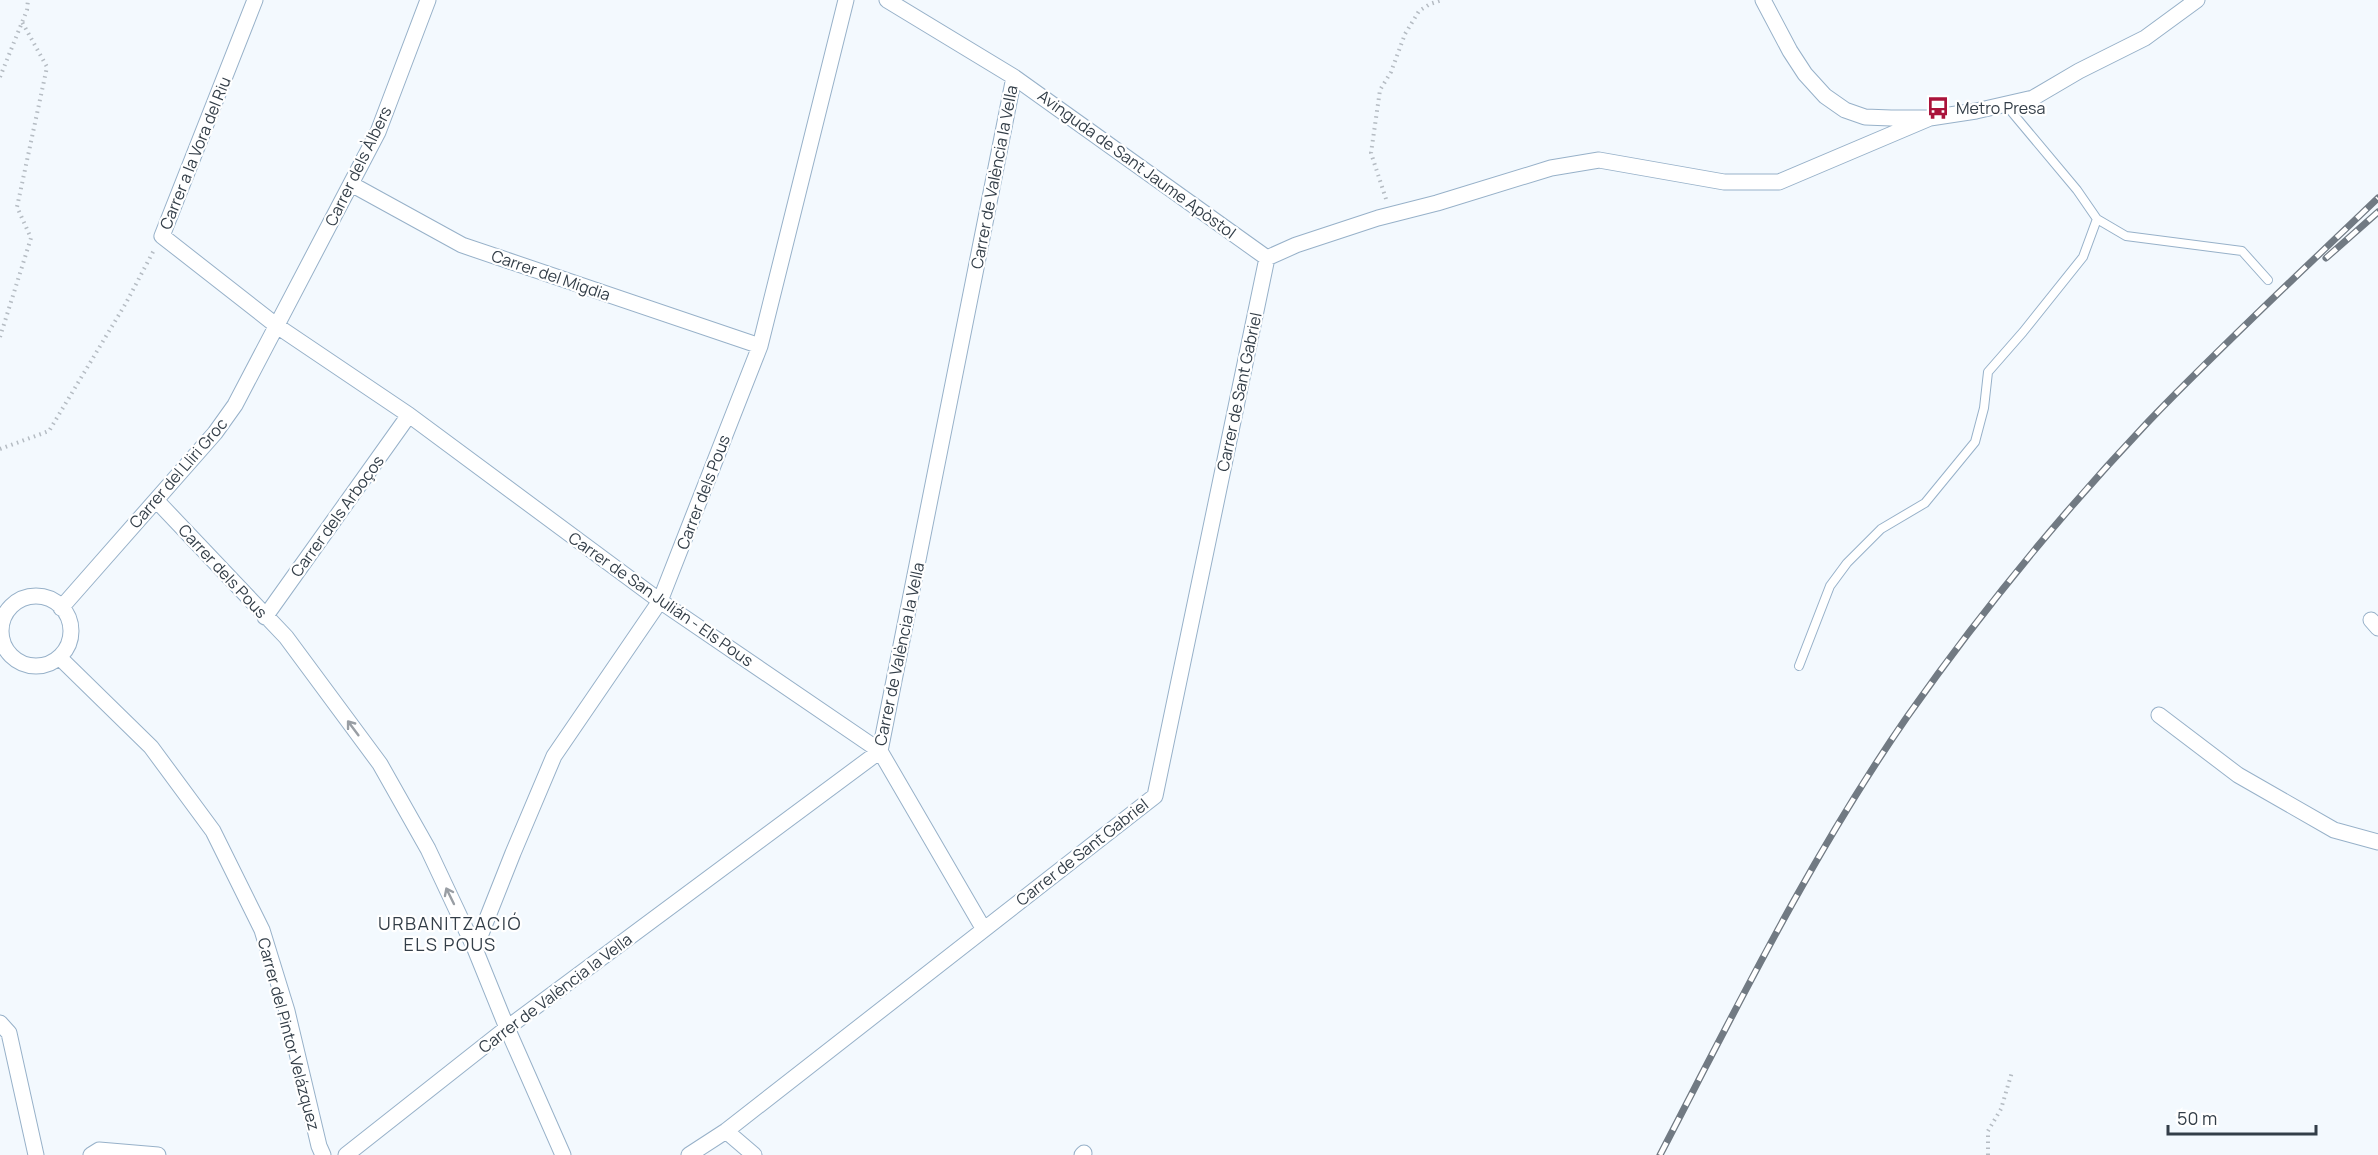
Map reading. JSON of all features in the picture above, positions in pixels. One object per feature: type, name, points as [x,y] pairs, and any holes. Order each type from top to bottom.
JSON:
[{"type":"street","name":"Carrer a la Vora del Riu","points":[[255,0],[162,236],[277,326]]},
{"type":"street","name":"Carrer dels Àlbers","points":[[277,326],[378,132],[428,0]]},
{"type":"street","name":"Carrer dels Pous","points":[[476,949],[554,756],[660,601],[760,346],[846,0]]},
{"type":"street","name":"Avinguda de Sant Jaume Apòstol","points":[[887,0],[1014,77],[1267,258]]},
{"type":"street","points":[[1763,0],[1775,25],[1806,74],[1825,96],[1845,110],[1865,117],[1930,118],[2033,98],[2079,71],[2145,38],[2197,0]]},
{"type":"street","name":"Carrer de València la Vella","points":[[346,1155],[507,1028],[880,752],[1014,77]]},
{"type":"street","points":[[1267,258],[1392,214],[1437,203],[1551,168],[1599,160],[1724,182],[1779,182],[1930,118]]},
{"type":"street","name":"Carrer del Migdia","points":[[351,184],[462,246],[760,346]]},
{"type":"street","name":"Carrer de Sant Gabriel","points":[[689,1155],[726,1131],[1155,795],[1267,258]]},
{"type":"street","name":"Carrer de San Julián - Els Pous","points":[[277,326],[409,415],[660,601],[880,752],[983,928]]},
{"type":"street","name":"Carrer del Lliri Groc","points":[[62,608],[231,411],[277,326]]},
{"type":"street","name":"Carrer dels Arboços","points":[[265,617],[409,415]]},
{"type":"street","name":"Carrer dels Pous","points":[[156,500],[286,637],[380,764],[428,849],[476,949],[507,1028],[563,1155]]},
{"type":"street","points":[[32,596],[49,598],[62,608],[68,620],[71,635],[68,647],[60,658],[43,666],[31,666],[4,658],[1,625],[12,605],[32,596]]},
{"type":"street","name":"Carrer del Pintor Velázquez","points":[[60,658],[151,747],[213,831],[262,930],[287,1011],[323,1155]]},
{"type":"street","points":[[2159,715],[2238,775],[2334,830],[2378,842]]},
{"type":"street","points":[[0,1023],[9,1033],[36,1155]]},
{"type":"street","points":[[726,1131],[754,1155]]},
{"type":"street","points":[[91,1155],[99,1150],[158,1155]]},
{"type":"lane","points":[[2005,104],[2077,190],[2097,219],[2127,236],[2242,251],[2268,280]]},
{"type":"lane","points":[[1798,666],[1830,586],[1846,563],[1881,529],[1925,502],[1975,442],[1984,408],[1988,372],[2084,256],[2097,219]]},
{"type":"path","points":[[0,77],[22,22],[28,0]]},
{"type":"path","points":[[1392,214],[1371,153],[1380,90],[1391,72],[1405,34],[1419,11],[1442,0]]},
{"type":"path","points":[[0,337],[31,238],[17,207],[47,67],[22,22]]},
{"type":"path","points":[[0,449],[49,431],[126,303],[162,236]]},
{"type":"path","points":[[1988,1155],[1988,1131],[2001,1109],[2012,1072]]},
{"type":"railway","points":[[1660,1155],[1747,987],[1839,822],[1907,717],[1963,640],[2053,528],[2148,422],[2378,198]]},
{"type":"railway","points":[[2326,258],[2378,212]]},
{"type":"place","name":"Metro Presa","points":[[1938,108]]},
{"type":"district","name":"URBANITZACIÓ ELS POUS","points":[[450,933]]}]
